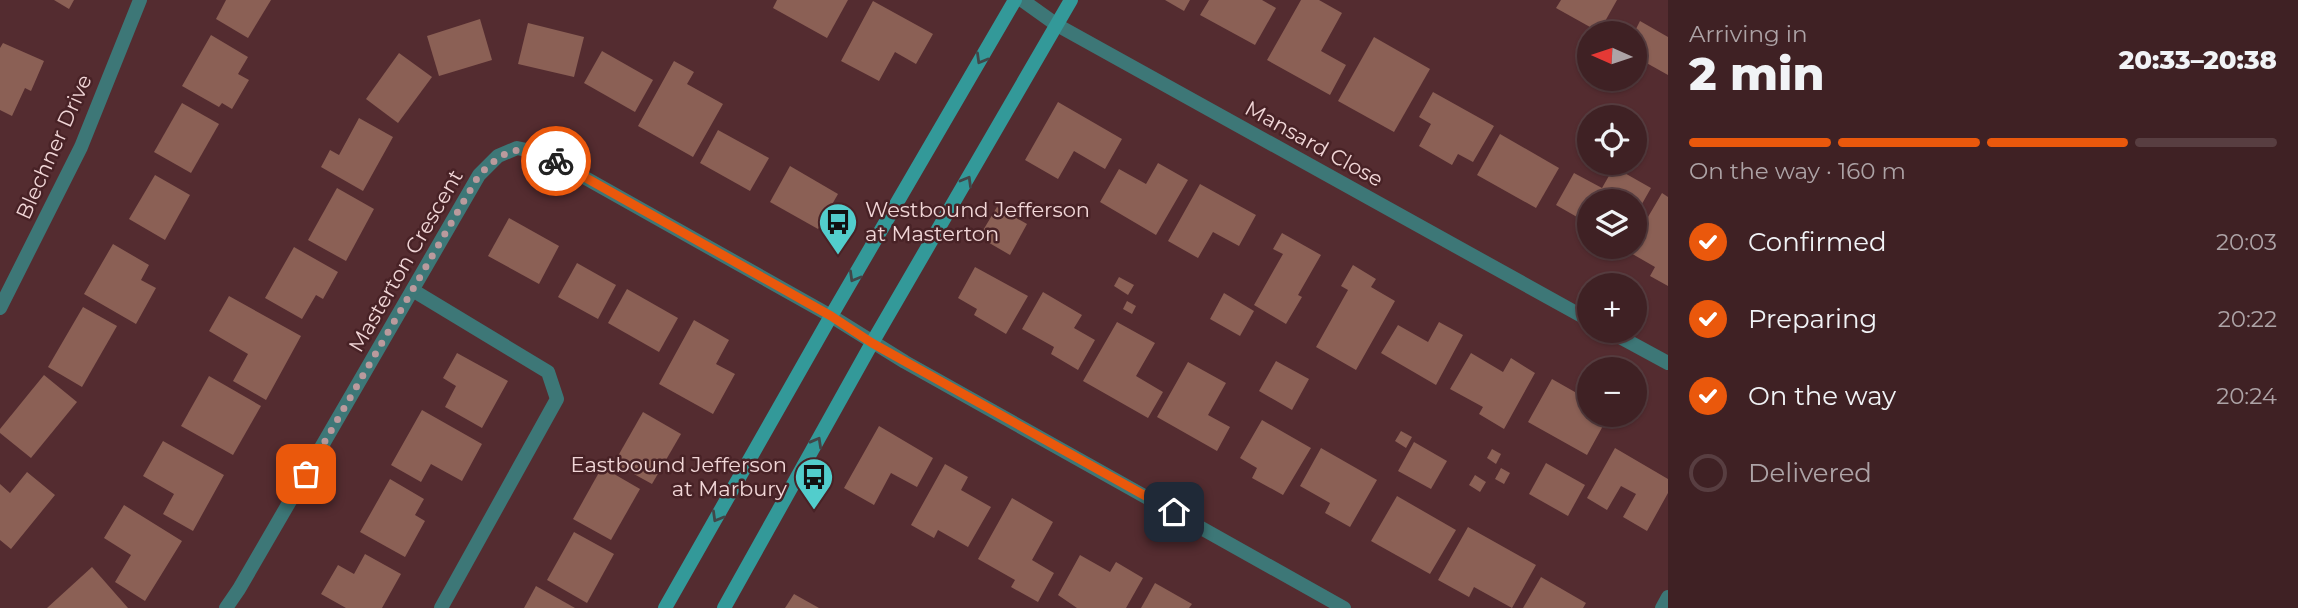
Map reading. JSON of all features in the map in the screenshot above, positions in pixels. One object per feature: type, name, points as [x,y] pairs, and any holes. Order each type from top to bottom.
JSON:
[{"type":"street","name":"Blechner Drive","points":[[0,308],[81,147],[140,0]]},
{"type":"street","points":[[665,608],[1015,0]]},
{"type":"street","name":"Mansard Close","points":[[1022,0],[1057,25],[1577,313]]},
{"type":"street","points":[[723,608],[872,343],[1071,0]]},
{"type":"street","name":"Masterton Crescent","points":[[226,608],[414,291],[479,175],[498,156],[517,148],[541,153],[831,316]]},
{"type":"street","points":[[414,291],[548,372],[557,399],[440,608]]},
{"type":"street","points":[[831,316],[872,343],[1344,608]]},
{"type":"street","points":[[1631,343],[1668,363]]},
{"type":"street","points":[[1662,608],[1668,597]]},
{"type":"building","points":[[54,0],[74,0],[69,9]]},
{"type":"building","points":[[226,0],[271,0],[248,38],[216,19]]},
{"type":"building","points":[[777,0],[848,0],[827,38],[773,8]]},
{"type":"building","points":[[1165,0],[1190,0],[1184,11]]},
{"type":"building","points":[[1209,0],[1262,0],[1276,8],[1255,45],[1200,15]]},
{"type":"building","points":[[1301,0],[1319,0],[1342,13],[1321,51],[1346,65],[1330,95],[1267,60]]},
{"type":"building","points":[[1561,0],[1617,0],[1605,21],[1579,21],[1556,8]]},
{"type":"building","points":[[873,1],[933,34],[916,64],[895,52],[879,81],[841,61]]},
{"type":"building","points":[[480,19],[492,60],[439,76],[427,36]]},
{"type":"building","points":[[528,23],[584,37],[574,77],[518,64]]},
{"type":"building","points":[[1647,25],[1668,37],[1668,75],[1647,63]]},
{"type":"building","points":[[211,35],[248,57],[238,74],[249,80],[232,109],[222,103],[219,107],[182,86]]},
{"type":"building","points":[[1374,37],[1430,69],[1394,132],[1338,101]]},
{"type":"building","points":[[3,43],[44,61],[31,91],[25,88],[12,116],[0,110],[0,48]]},
{"type":"building","points":[[602,51],[653,80],[635,112],[584,83]]},
{"type":"building","points":[[399,53],[432,77],[398,123],[366,99]]},
{"type":"building","points":[[674,61],[694,72],[687,84],[723,104],[693,157],[638,126]]},
{"type":"building","points":[[1433,92],[1494,126],[1473,162],[1458,154],[1452,165],[1419,146],[1431,124],[1419,117]]},
{"type":"building","points":[[1058,102],[1122,139],[1105,169],[1074,151],[1058,179],[1025,160]]},
{"type":"building","points":[[182,103],[219,124],[191,173],[154,152]]},
{"type":"building","points":[[359,118],[393,137],[363,191],[321,167],[330,150],[339,155]]},
{"type":"building","points":[[718,130],[769,158],[750,191],[700,163]]},
{"type":"building","points":[[1500,134],[1559,168],[1536,208],[1477,175]]},
{"type":"building","points":[[1158,163],[1188,180],[1156,235],[1100,202],[1119,169],[1146,184]]},
{"type":"building","points":[[790,166],[838,194],[818,229],[770,202]]},
{"type":"building","points":[[1574,173],[1602,188],[1609,175],[1628,175],[1651,188],[1647,195],[1647,189],[1577,189],[1577,217],[1556,205]]},
{"type":"building","points":[[155,175],[190,195],[165,240],[129,219]]},
{"type":"building","points":[[1200,184],[1256,215],[1239,246],[1213,232],[1198,258],[1168,241]]},
{"type":"building","points":[[337,188],[374,209],[346,261],[308,240]]},
{"type":"building","points":[[1662,193],[1668,197],[1668,286],[1650,276],[1655,267],[1641,259],[1647,259],[1647,219]]},
{"type":"building","points":[[997,207],[1027,224],[1010,255],[979,237]]},
{"type":"building","points":[[509,218],[559,246],[539,284],[488,256]]},
{"type":"building","points":[[1282,233],[1321,255],[1298,295],[1302,297],[1286,324],[1254,305],[1283,254],[1273,249]]},
{"type":"building","points":[[113,244],[149,265],[141,280],[156,288],[136,324],[84,294]]},
{"type":"building","points":[[294,247],[338,272],[323,299],[316,295],[302,319],[265,298]]},
{"type":"building","points":[[577,263],[616,285],[598,319],[558,297]]},
{"type":"building","points":[[1353,265],[1376,279],[1371,287],[1395,301],[1356,370],[1316,347],[1348,290],[1341,286]]},
{"type":"building","points":[[975,267],[1028,296],[1006,334],[974,315],[977,309],[958,298]]},
{"type":"building","points":[[1119,277],[1134,285],[1128,295],[1114,286]]},
{"type":"building","points":[[627,289],[678,318],[659,352],[608,323]]},
{"type":"building","points":[[1043,292],[1082,315],[1074,328],[1095,340],[1078,370],[1051,354],[1054,347],[1022,329]]},
{"type":"building","points":[[1224,293],[1254,311],[1240,336],[1210,319]]},
{"type":"building","points":[[229,296],[301,336],[266,400],[233,381],[248,354],[209,331]]},
{"type":"building","points":[[1127,301],[1136,306],[1132,314],[1123,309]]},
{"type":"building","points":[[83,307],[117,326],[82,387],[48,367]]},
{"type":"building","points":[[694,320],[729,340],[716,364],[735,374],[713,414],[659,384]]},
{"type":"building","points":[[1117,322],[1155,343],[1136,376],[1163,392],[1148,418],[1083,381]]},
{"type":"building","points":[[1439,322],[1463,335],[1436,385],[1381,353],[1398,325],[1428,342]]},
{"type":"building","points":[[457,353],[508,381],[482,428],[445,407],[456,386],[443,378]]},
{"type":"building","points":[[1471,353],[1503,372],[1511,358],[1535,373],[1504,429],[1479,414],[1483,407],[1450,389]]},
{"type":"building","points":[[1276,361],[1309,379],[1292,410],[1259,391]]},
{"type":"building","points":[[1188,362],[1226,383],[1208,415],[1230,427],[1217,451],[1157,417]]},
{"type":"building","points":[[44,375],[77,402],[31,458],[0,433],[0,429]]},
{"type":"building","points":[[209,376],[261,406],[233,455],[181,426]]},
{"type":"building","points":[[1552,379],[1577,393],[1577,427],[1602,427],[1587,455],[1528,422]]},
{"type":"building","points":[[422,410],[482,444],[462,481],[431,464],[421,482],[391,465]]},
{"type":"building","points":[[643,412],[681,434],[652,484],[614,463]]},
{"type":"building","points":[[1262,420],[1311,448],[1283,495],[1252,478],[1257,468],[1240,458]]},
{"type":"building","points":[[879,426],[933,458],[917,487],[891,473],[874,505],[844,488]]},
{"type":"building","points":[[1401,431],[1412,437],[1406,448],[1395,441]]},
{"type":"building","points":[[163,441],[224,475],[193,531],[163,514],[174,494],[143,476]]},
{"type":"building","points":[[1414,442],[1447,461],[1431,489],[1398,471]]},
{"type":"building","points":[[1321,448],[1377,480],[1350,527],[1325,513],[1330,503],[1300,486]]},
{"type":"building","points":[[1615,448],[1668,479],[1668,493],[1647,531],[1623,517],[1636,494],[1621,486],[1607,510],[1587,498]]},
{"type":"building","points":[[1492,449],[1501,454],[1496,464],[1487,458]]},
{"type":"building","points":[[1546,463],[1585,485],[1568,516],[1529,494]]},
{"type":"building","points":[[945,464],[968,477],[961,490],[991,507],[968,547],[938,530],[934,538],[911,525]]},
{"type":"building","points":[[602,467],[640,489],[611,540],[573,519]]},
{"type":"building","points":[[1501,468],[1510,473],[1504,484],[1495,479]]},
{"type":"building","points":[[27,472],[55,495],[11,549],[0,540],[0,484],[10,493]]},
{"type":"building","points":[[1475,475],[1486,482],[1480,492],[1469,485]]},
{"type":"building","points":[[390,479],[424,499],[415,515],[425,521],[405,557],[360,532]]},
{"type":"building","points":[[1397,496],[1456,530],[1430,574],[1371,541]]},
{"type":"building","points":[[1012,498],[1053,522],[1032,560],[1054,573],[1038,602],[1011,587],[1015,580],[978,559]]},
{"type":"building","points":[[124,505],[182,541],[145,601],[115,582],[131,555],[104,538]]},
{"type":"building","points":[[1468,527],[1536,565],[1512,608],[1474,587],[1469,597],[1438,580]]},
{"type":"building","points":[[574,532],[614,554],[587,603],[547,580]]},
{"type":"building","points":[[365,554],[401,574],[382,608],[346,608],[321,594],[338,565],[354,574]]},
{"type":"building","points":[[1080,555],[1110,572],[1116,562],[1143,578],[1126,608],[1077,608],[1058,595]]},
{"type":"building","points":[[92,567],[128,608],[47,608]]},
{"type":"building","points":[[1541,577],[1586,603],[1583,608],[1523,608]]},
{"type":"building","points":[[1155,583],[1192,604],[1189,608],[1141,608]]},
{"type":"building","points":[[536,586],[575,608],[524,608]]},
{"type":"building","points":[[794,594],[819,608],[785,608]]},
{"type":"way so far","points":[[306,474],[479,175],[498,156],[517,148],[541,153],[556,161]]},
{"type":"place","name":"Westbound Jefferson at Masterton","points":[[838,256]]},
{"type":"place","name":"Eastbound Jefferson at Marbury","points":[[814,511]]},
{"type":"route","points":[[556,161],[831,316],[872,343],[1174,512]]}]
